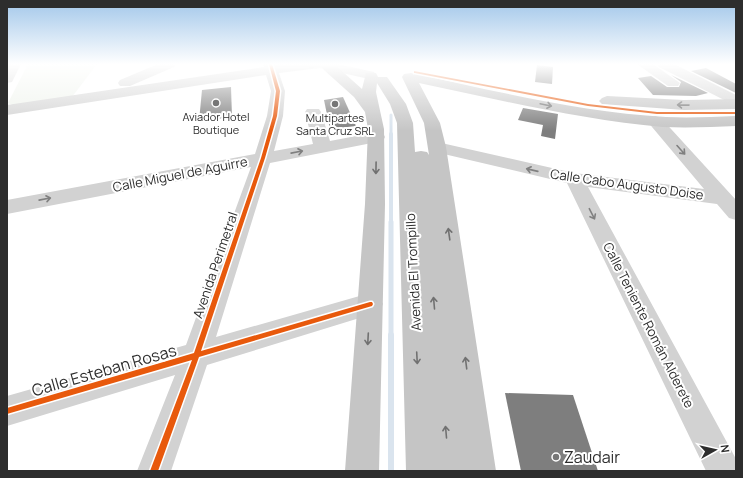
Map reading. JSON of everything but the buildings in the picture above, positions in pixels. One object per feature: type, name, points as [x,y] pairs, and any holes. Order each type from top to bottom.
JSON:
[{"type":"main road","points":[[351,86],[373,112]]},
{"type":"main road","points":[[362,471],[376,204],[377,137],[369,92],[370,86]]},
{"type":"main road","name":"Avenida El Trompillo","points":[[382,86],[400,109],[405,123],[423,471]]},
{"type":"main road","name":"Avenida El Trompillo","points":[[417,86],[434,132],[437,147],[456,391],[449,471]]},
{"type":"main road","points":[[462,86],[560,108],[655,121],[736,121]]},
{"type":"main road","points":[[515,86],[625,103],[712,106],[734,104]]},
{"type":"main road","points":[[517,86],[533,89]]},
{"type":"main road","points":[[425,107],[436,96],[450,90],[474,90]]},
{"type":"main road","name":"Avenida El Trompillo","points":[[425,107],[419,127],[456,391],[479,471]]},
{"type":"street","points":[[97,95],[117,86]]},
{"type":"street","points":[[7,110],[151,86]]},
{"type":"street","name":"Avenida Perimetral","points":[[154,471],[196,356],[263,158],[275,116],[278,91],[277,86]]},
{"type":"street","points":[[678,86],[712,106]]},
{"type":"street","points":[[703,86],[734,104]]},
{"type":"street","points":[[313,112],[323,147]]},
{"type":"street","points":[[655,121],[736,213]]},
{"type":"street","name":"Calle Miguel de Aguirre","points":[[7,207],[377,137]]},
{"type":"street","name":"Calle Cabo Augusto Doise","points":[[437,147],[574,180],[723,198]]},
{"type":"street","name":"Calle Teniente Román Alderete","points":[[574,180],[724,471]]},
{"type":"street","name":"Calle Esteban Rosas","points":[[7,411],[370,304]]},
{"type":"shaded area","points":[[17,86],[80,86],[72,97],[15,106],[8,103]]},
{"type":"waterway","points":[[391,115],[391,471]]},
{"type":"cycle path","points":[[154,471],[196,356],[263,158],[275,116],[278,91],[277,86]]},
{"type":"cycle path","points":[[490,86],[588,105],[657,113],[736,113]]},
{"type":"cycle path","points":[[7,411],[370,304]]},
{"type":"place","name":"Aviador Hotel Boutique","points":[[216,103]]},
{"type":"place","name":"Multipartes Santa Cruz SRL","points":[[335,104]]},
{"type":"place","name":"Zaudair","points":[[556,457]]}]
